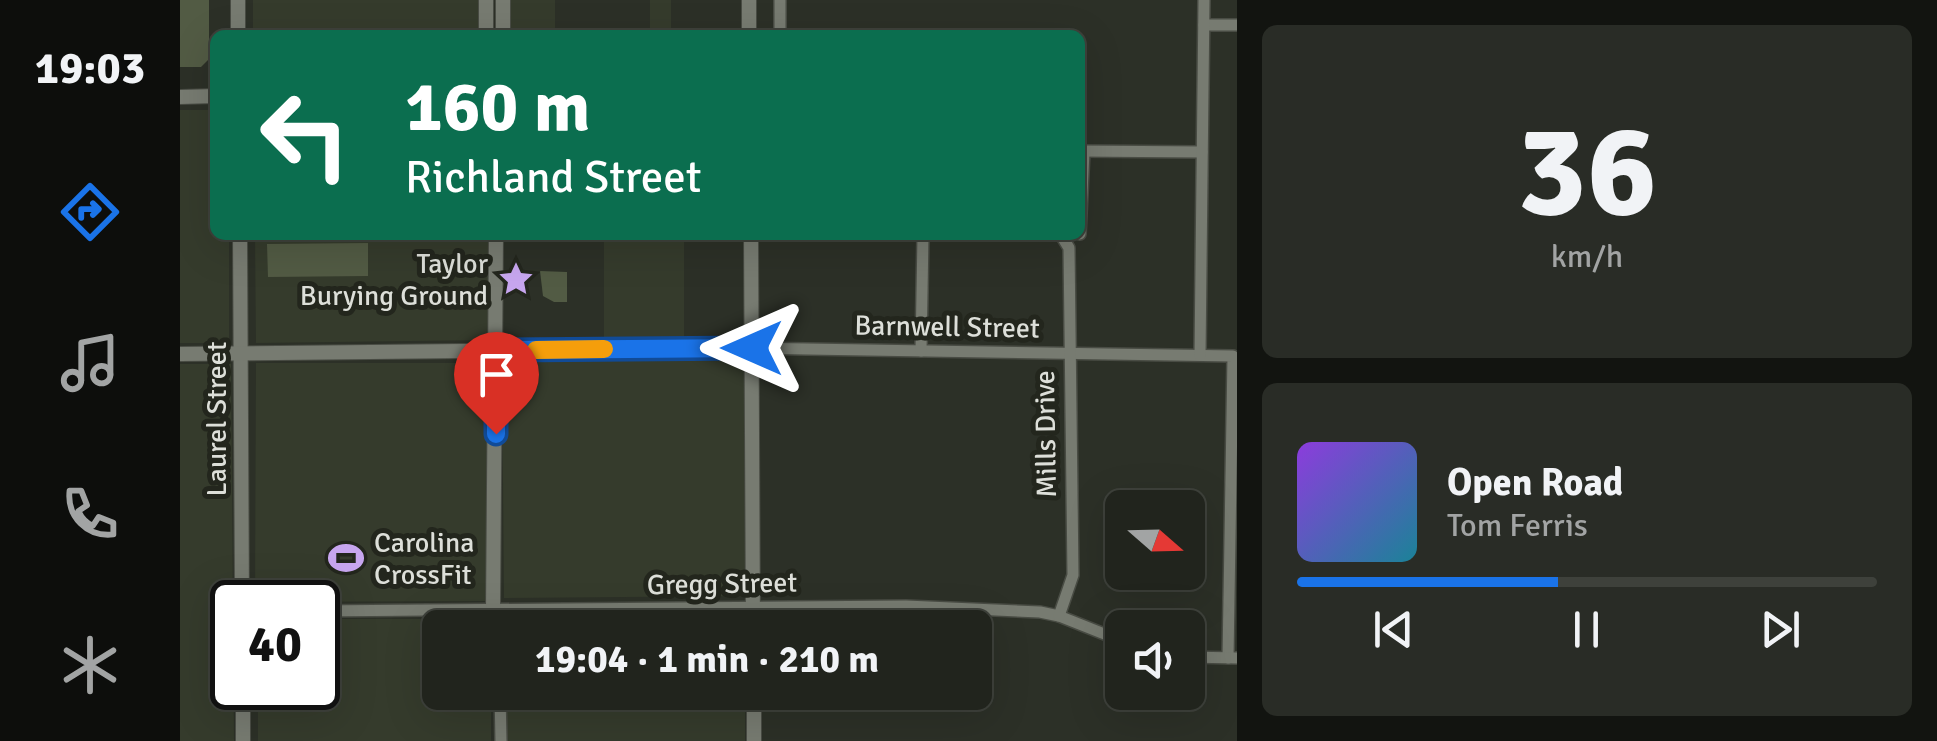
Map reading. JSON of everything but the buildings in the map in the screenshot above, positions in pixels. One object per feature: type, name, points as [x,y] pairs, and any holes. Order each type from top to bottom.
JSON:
[{"type":"street","points":[[238,0],[238,30]]},
{"type":"street","points":[[748,0],[749,30]]},
{"type":"street","points":[[780,0],[780,30]]},
{"type":"street","points":[[1200,355],[1204,0]]},
{"type":"street","points":[[486,6],[503,6]]},
{"type":"street","points":[[1204,25],[1237,26]]},
{"type":"street","points":[[180,97],[210,96]]},
{"type":"street","points":[[1085,152],[1202,152]]},
{"type":"street","name":"Laurel Street","points":[[240,240],[242,580]]},
{"type":"street","points":[[496,240],[496,610]]},
{"type":"street","points":[[750,240],[753,610]]},
{"type":"street","points":[[920,351],[923,240]]},
{"type":"street","points":[[1064,240],[1069,248],[1075,240]]},
{"type":"street","name":"Mills Drive","points":[[1059,616],[1073,575],[1069,248]]},
{"type":"street","name":"Barnwell Street","points":[[180,354],[752,348],[1233,356],[1232,658]]},
{"type":"street","name":"Gregg Street","points":[[547,610],[906,606],[1040,612],[1105,634]]},
{"type":"street","name":"Gregg Street","points":[[340,610],[422,611]]},
{"type":"street","points":[[1205,657],[1232,658]]},
{"type":"street","points":[[243,710],[243,741]]},
{"type":"street","points":[[500,710],[500,741]]},
{"type":"street","points":[[754,710],[754,741]]},
{"type":"shaded area","points":[[180,0],[209,0],[209,59],[201,67],[180,67]]},
{"type":"shaded area","points":[[253,0],[481,0],[481,30],[253,30]]},
{"type":"shaded area","points":[[509,0],[555,0],[555,30],[509,30]]},
{"type":"shaded area","points":[[650,0],[671,0],[671,30],[650,30]]},
{"type":"shaded area","points":[[180,110],[210,110],[210,240],[229,240],[229,343],[180,343]]},
{"type":"shaded area","points":[[255,240],[489,240],[490,340],[256,343]]},
{"type":"shaded area","points":[[604,240],[684,240],[684,338],[604,339]]},
{"type":"shaded area","points":[[368,243],[368,276],[268,277],[267,244]]},
{"type":"shaded area","points":[[540,271],[567,272],[567,302],[554,302],[543,296]]},
{"type":"shaded area","points":[[744,356],[745,596],[504,598],[502,358]]},
{"type":"shaded area","points":[[256,363],[489,363],[489,601],[340,602],[340,580],[255,580]]},
{"type":"shaded area","points":[[180,364],[231,364],[233,580],[210,580],[210,710],[234,710],[234,741],[180,741]]},
{"type":"shaded area","points":[[340,619],[422,619],[422,710],[491,710],[491,741],[258,741],[258,710],[340,710]]},
{"type":"shaded area","points":[[507,710],[745,710],[745,741],[507,741]]},
{"type":"slow traffic","points":[[536,350],[604,349]]},
{"type":"place","name":"Taylor Burying Ground","points":[[516,279]]},
{"type":"place","name":"Carolina CrossFit","points":[[346,558]]},
{"type":"route","points":[[496,434],[496,350],[752,348]]}]
